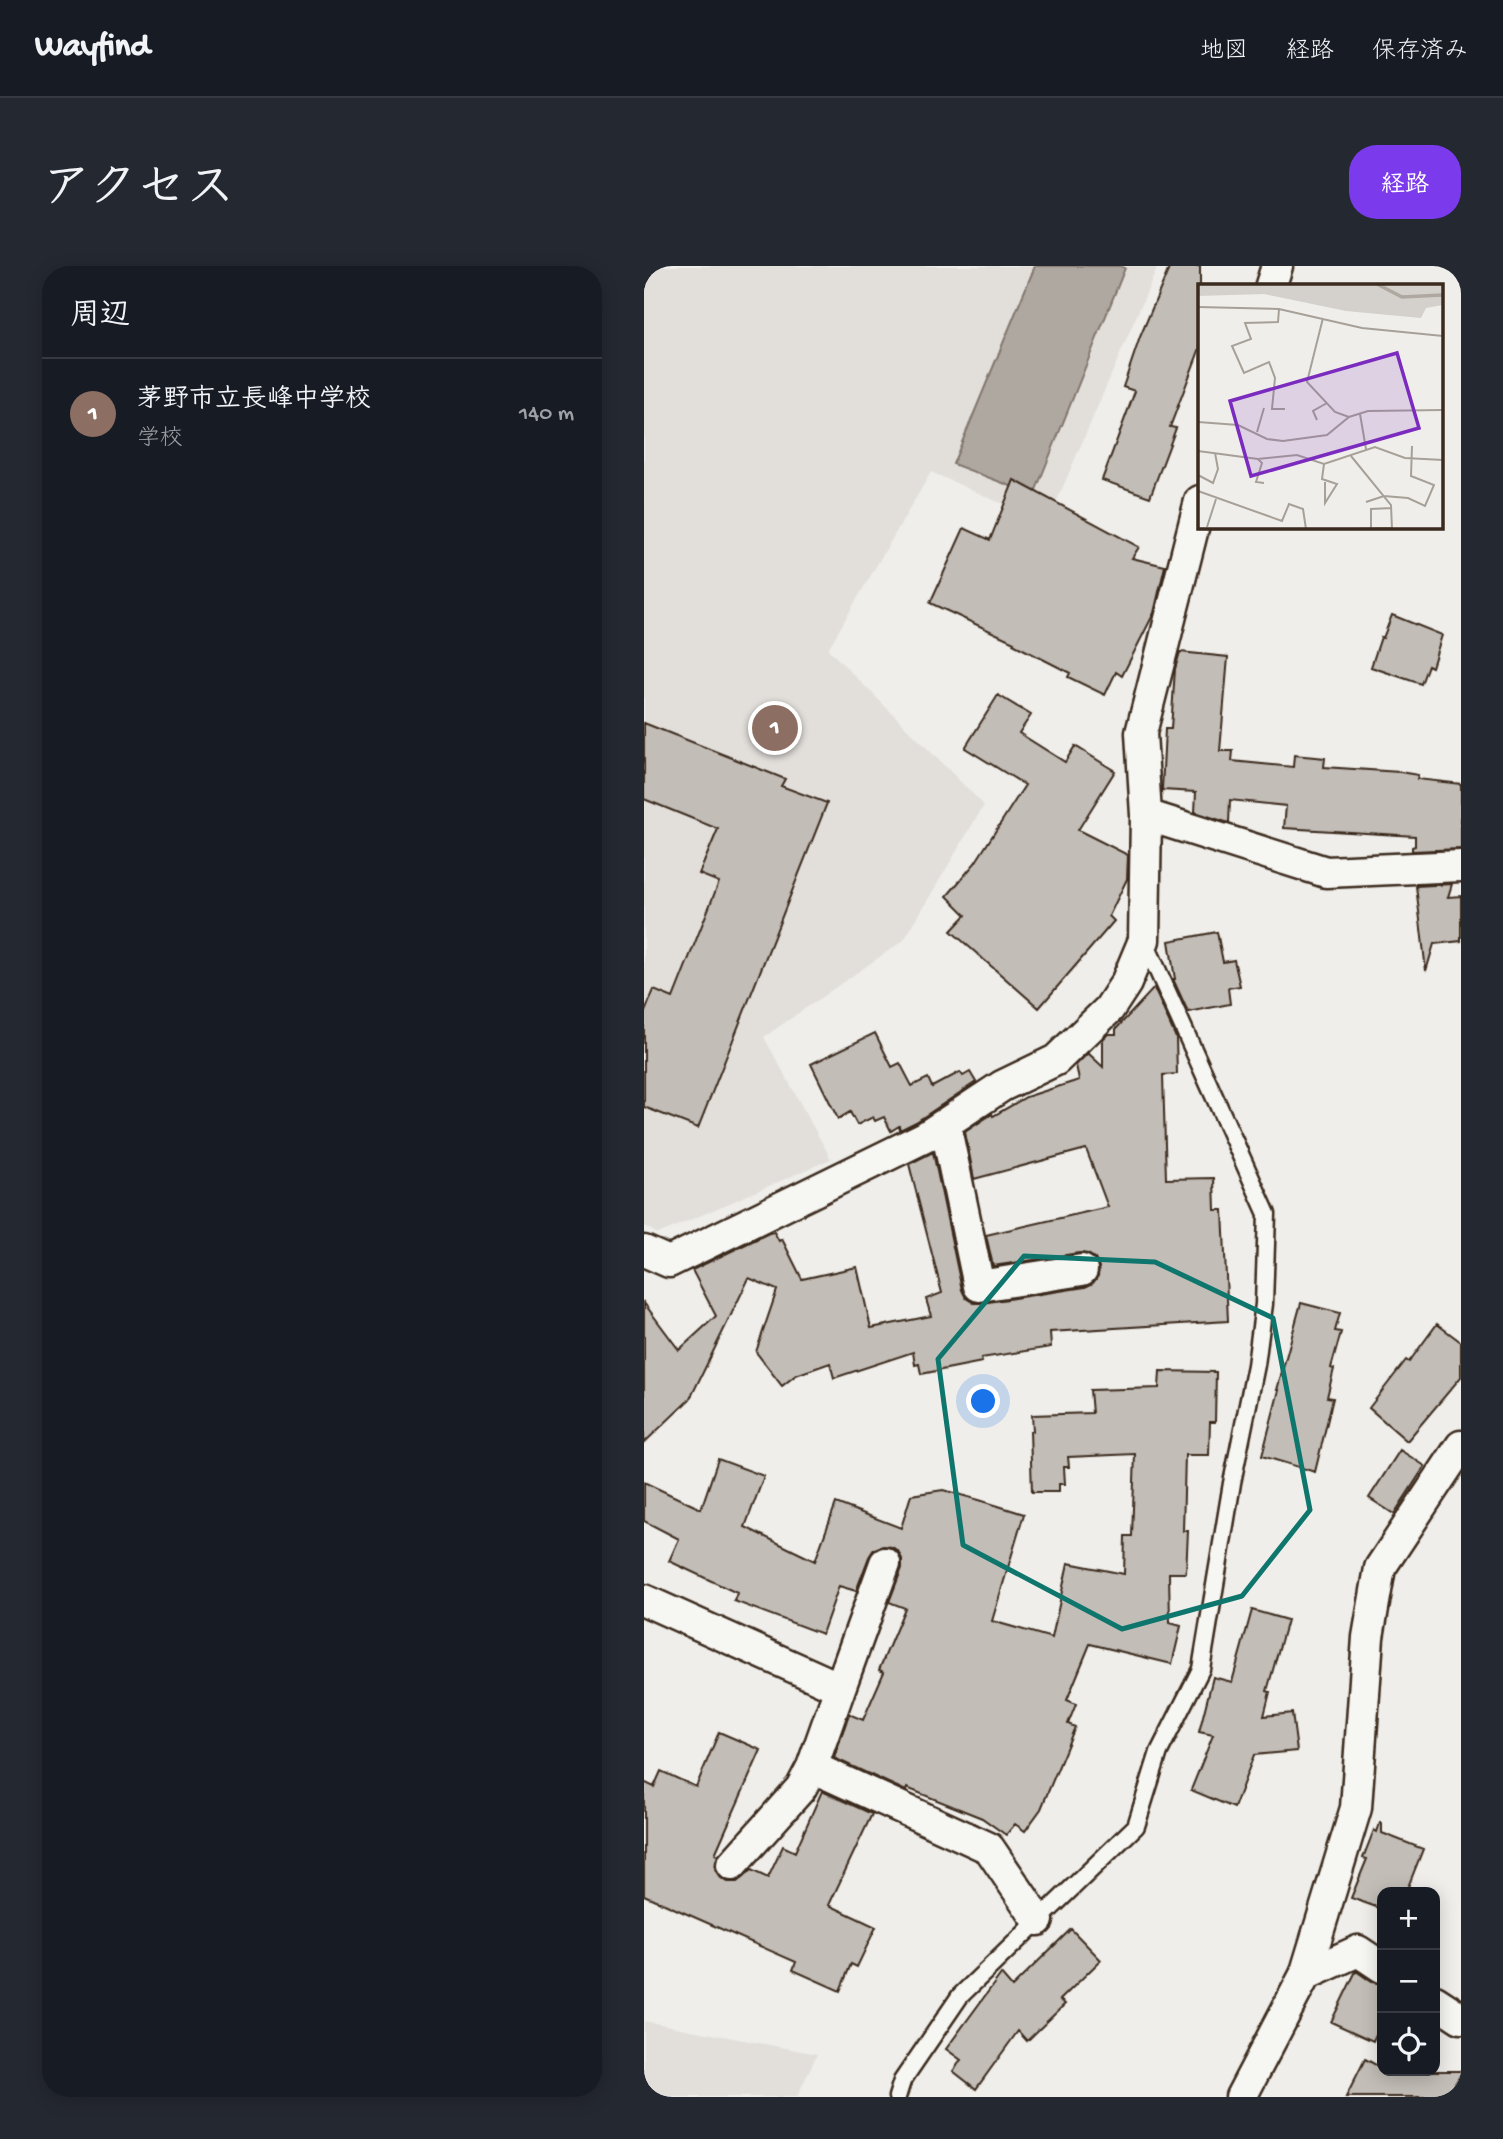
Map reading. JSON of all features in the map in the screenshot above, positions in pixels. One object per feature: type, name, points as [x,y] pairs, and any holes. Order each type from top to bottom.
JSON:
[{"type":"street","points":[[1271,284],[1277,266]]},
{"type":"street","points":[[644,1251],[669,1262],[925,1138],[1002,1086],[1056,1060],[1109,1009],[1126,983],[1144,940],[1146,815],[1141,733],[1198,509]]},
{"type":"street","points":[[1146,815],[1326,873],[1461,866]]},
{"type":"street","points":[[945,1124],[979,1286],[1082,1270]]},
{"type":"street","points":[[1241,2097],[1305,1975],[1356,1808],[1368,1637],[1380,1568],[1461,1446]]},
{"type":"street","points":[[732,1865],[801,1788],[812,1768],[885,1563]]},
{"type":"street","points":[[644,1600],[840,1688]]},
{"type":"street","points":[[812,1768],[989,1848],[1038,1920]]},
{"type":"street","points":[[1305,1975],[1358,1951],[1377,1964]]},
{"type":"street","points":[[1440,2004],[1461,2018]]},
{"type":"lane","points":[[897,2097],[902,2081],[960,1996],[1136,1826],[1159,1752],[1201,1670],[1232,1483],[1256,1365],[1264,1304],[1267,1214],[1144,940]]},
{"type":"highlighted area","points":[[1024,1256],[1155,1262],[1273,1318],[1310,1510],[1242,1596],[1122,1629],[963,1545],[938,1359]]},
{"type":"shaded area","points":[[644,266],[1158,266],[1047,524],[931,472],[828,649],[984,805],[904,940],[764,1037],[831,1159],[658,1234],[644,1226]]},
{"type":"shaded area","points":[[1035,266],[1125,268],[1034,495],[953,464]]},
{"type":"shaded area","points":[[644,2021],[817,2054],[797,2097],[644,2097]]},
{"type":"building","points":[[1170,266],[1200,266],[1198,353],[1170,427],[1176,428],[1150,497],[1102,480],[1135,391],[1123,387],[1140,337]]},
{"type":"building","points":[[1014,480],[1139,547],[1132,558],[1165,566],[1154,613],[1122,676],[1116,672],[1105,695],[1068,677],[1070,673],[1013,644],[1014,642],[930,603],[964,528],[990,540]]},
{"type":"building","points":[[1392,615],[1442,635],[1432,667],[1428,665],[1421,684],[1371,667]]},
{"type":"building","points":[[1180,652],[1228,657],[1220,751],[1233,751],[1232,761],[1293,767],[1294,755],[1325,758],[1324,767],[1400,772],[1418,775],[1417,779],[1461,784],[1461,849],[1412,851],[1415,836],[1284,828],[1286,806],[1230,800],[1229,823],[1195,812],[1196,792],[1162,790],[1165,729],[1171,729],[1175,669]]},
{"type":"building","points":[[998,695],[1031,715],[1019,733],[1065,762],[1075,746],[1115,771],[1078,830],[1128,855],[1127,879],[1109,916],[1114,921],[1039,1008],[951,931],[966,915],[947,896],[975,863],[1025,785],[965,748]]},
{"type":"building","points":[[644,723],[785,779],[781,786],[827,803],[698,1128],[644,1107],[644,1014],[654,990],[673,998],[719,882],[699,874],[718,829],[644,799]]},
{"type":"building","points":[[1452,884],[1448,897],[1461,896],[1461,941],[1434,944],[1426,971],[1416,886]]},
{"type":"building","points":[[1217,932],[1223,962],[1234,960],[1240,986],[1228,988],[1230,1004],[1188,1012],[1173,979],[1169,941]]},
{"type":"building","points":[[1154,988],[1176,1038],[1177,1074],[1163,1075],[1166,1179],[1214,1178],[1215,1210],[1223,1210],[1228,1321],[1050,1332],[1051,1347],[981,1358],[982,1362],[921,1374],[919,1364],[915,1365],[913,1352],[834,1378],[830,1363],[796,1375],[782,1386],[756,1352],[777,1290],[749,1278],[690,1399],[644,1443],[644,1303],[679,1350],[716,1316],[692,1270],[769,1233],[774,1232],[779,1241],[782,1239],[802,1279],[857,1267],[871,1328],[931,1316],[926,1299],[942,1293],[909,1164],[933,1152],[962,1290],[966,1298],[974,1303],[982,1303],[1085,1287],[1093,1283],[1098,1276],[1099,1267],[1095,1259],[1088,1254],[1079,1253],[993,1266],[986,1235],[1108,1207],[1086,1149],[974,1179],[965,1132],[992,1114],[993,1116],[1026,1097],[1079,1080],[1076,1065],[1088,1053],[1103,1067],[1103,1039],[1108,1034],[1116,1034],[1116,1029]]},
{"type":"building","points":[[875,1033],[892,1067],[900,1063],[912,1086],[928,1078],[932,1087],[960,1072],[963,1076],[970,1072],[976,1082],[900,1130],[899,1126],[891,1131],[884,1117],[875,1121],[873,1117],[857,1125],[850,1112],[838,1119],[811,1064]]},
{"type":"building","points":[[1301,1303],[1340,1313],[1335,1331],[1341,1332],[1331,1368],[1334,1369],[1327,1397],[1333,1398],[1315,1472],[1262,1456]]},
{"type":"building","points":[[1437,1324],[1461,1342],[1461,1377],[1407,1441],[1369,1408],[1406,1360],[1409,1362]]},
{"type":"building","points":[[1160,1371],[1216,1372],[1215,1422],[1210,1422],[1209,1455],[1185,1455],[1183,1531],[1188,1531],[1186,1573],[1169,1573],[1170,1623],[1181,1626],[1172,1664],[1090,1644],[1067,1700],[1076,1704],[1068,1724],[1075,1727],[1041,1809],[1025,1831],[1015,1824],[1006,1835],[982,1818],[907,1788],[906,1791],[834,1758],[849,1714],[863,1720],[884,1672],[879,1670],[905,1608],[889,1602],[902,1568],[898,1551],[883,1546],[874,1549],[856,1591],[839,1586],[822,1634],[734,1601],[737,1593],[669,1561],[679,1539],[644,1521],[644,1482],[701,1509],[718,1459],[764,1476],[745,1527],[815,1561],[836,1503],[901,1528],[911,1495],[943,1490],[979,1500],[1024,1514],[992,1621],[1052,1638],[1068,1563],[1124,1574],[1125,1536],[1132,1536],[1135,1454],[1068,1457],[1069,1467],[1064,1467],[1065,1484],[1059,1484],[1059,1492],[1032,1492],[1032,1415],[1092,1413],[1090,1390],[1159,1388]]},
{"type":"building","points":[[1400,1450],[1425,1466],[1394,1514],[1369,1498]]},
{"type":"building","points":[[1252,1610],[1287,1620],[1267,1691],[1270,1692],[1264,1716],[1292,1713],[1297,1751],[1254,1755],[1234,1808],[1191,1790],[1213,1735],[1199,1732],[1213,1677],[1232,1682]]},
{"type":"building","points":[[719,1732],[761,1750],[715,1854],[718,1856],[715,1870],[728,1882],[737,1882],[751,1870],[768,1878],[783,1846],[795,1852],[822,1791],[872,1814],[829,1905],[876,1927],[857,1967],[851,1964],[840,1991],[793,1970],[796,1962],[644,1895],[644,1782],[654,1787],[661,1771],[696,1787]]},
{"type":"building","points":[[1380,1823],[1382,1833],[1423,1849],[1408,1887],[1377,1887],[1377,1907],[1351,1898],[1367,1859],[1363,1858],[1374,1830],[1377,1832]]},
{"type":"building","points":[[1071,1929],[1101,1960],[1060,2000],[1065,2004],[1027,2041],[1018,2031],[976,2089],[953,2071],[961,2060],[946,2049],[1001,1974],[1012,1987]]},
{"type":"building","points":[[1356,1971],[1377,1983],[1377,2032],[1373,2041],[1331,2022]]},
{"type":"building","points":[[1365,2059],[1377,2065],[1377,2076],[1440,2076],[1440,2071],[1461,2071],[1447,2097],[1346,2097]]},
{"type":"place","name":"茅野市立長峰中学校","points":[[775,728]]}]
